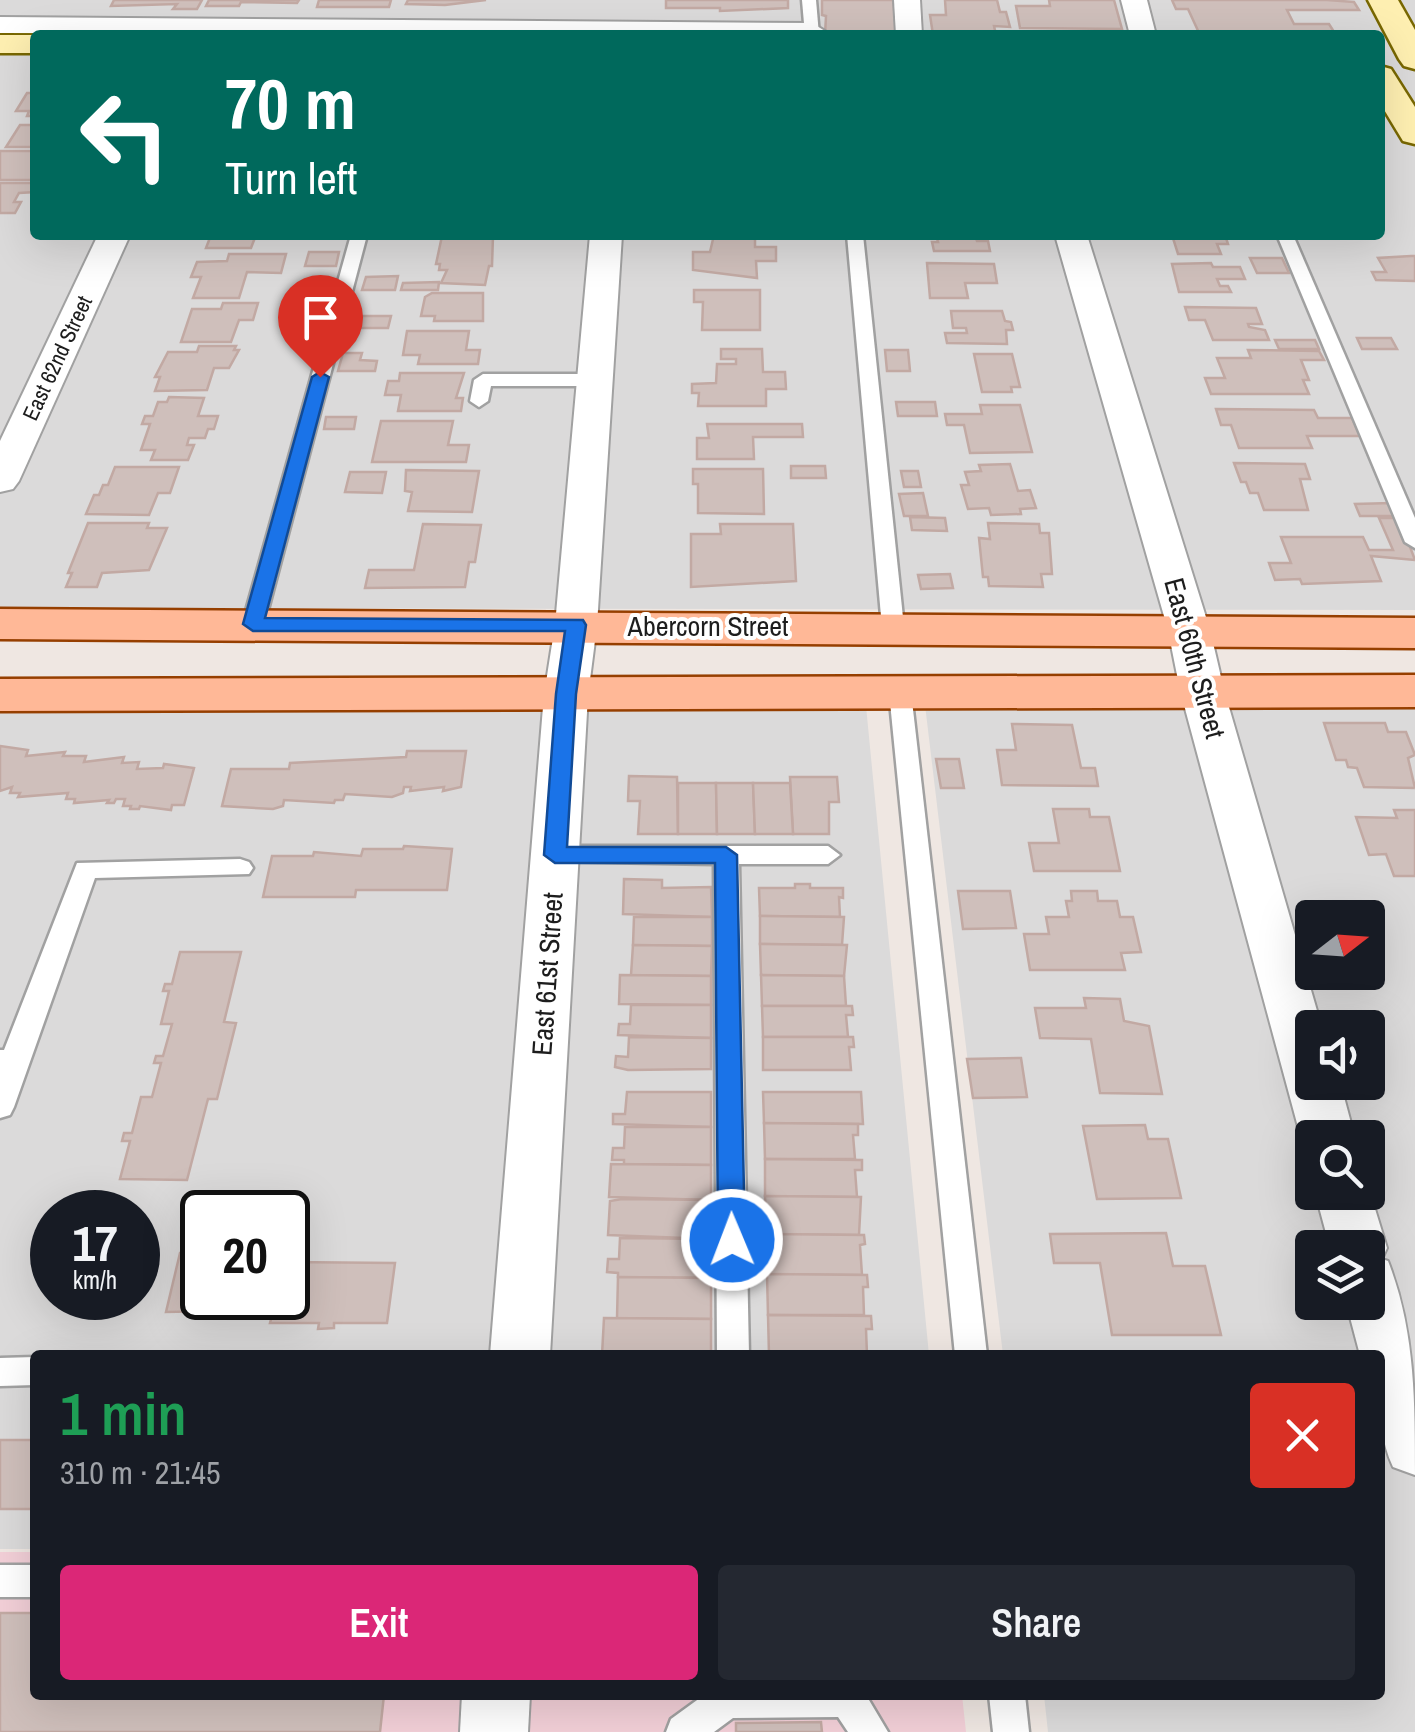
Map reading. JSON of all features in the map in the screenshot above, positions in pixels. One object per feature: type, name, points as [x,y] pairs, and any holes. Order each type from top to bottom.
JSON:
[{"type":"main road","name":"Abercorn Street","points":[[10,628],[576,625],[1415,633]]},
{"type":"main road","points":[[0,696],[1415,691]]},
{"type":"street","points":[[623,30],[626,0]]},
{"type":"street","points":[[907,0],[910,30]]},
{"type":"street","points":[[1134,0],[1142,30]]},
{"type":"street","points":[[1383,0],[1414,56]]},
{"type":"street","points":[[0,26],[415,30]]},
{"type":"street","points":[[0,44],[30,44]]},
{"type":"street","points":[[1385,55],[1414,56]]},
{"type":"street","points":[[1385,84],[1415,134]]},
{"type":"street","name":"East 62nd Street","points":[[0,481],[112,240]]},
{"type":"street","name":"East 61st Street","points":[[520,1350],[566,694],[576,625],[606,240]]},
{"type":"street","name":"East 60th Street","points":[[1072,240],[1189,630],[1202,690],[1295,1021]]},
{"type":"street","points":[[1381,1320],[1411,1417]]},
{"type":"street","points":[[494,1732],[496,1700]]},
{"type":"lane","points":[[809,0],[812,30]]},
{"type":"lane","points":[[253,624],[358,240]]},
{"type":"lane","points":[[855,240],[874,462],[894,628]]},
{"type":"lane","points":[[1287,240],[1415,542]]},
{"type":"lane","points":[[479,401],[483,380],[595,380]]},
{"type":"lane","points":[[900,692],[970,1350]]},
{"type":"lane","points":[[555,855],[828,855]]},
{"type":"lane","points":[[726,855],[733,1350]]},
{"type":"lane","points":[[0,1107],[7,1061],[86,869],[240,868]]},
{"type":"lane","points":[[0,1372],[30,1371]]},
{"type":"lane","points":[[0,1581],[30,1581]]},
{"type":"lane","points":[[684,1732],[727,1700]]},
{"type":"lane","points":[[848,1700],[870,1732]]},
{"type":"lane","points":[[1008,1700],[1011,1732]]},
{"type":"shaded area","points":[[0,0],[1415,0],[1415,610],[0,608]]},
{"type":"shaded area","points":[[925,705],[1415,706],[1415,1732],[1048,1732],[1045,1700],[1385,1700],[1385,1350],[1002,1350]]},
{"type":"shaded area","points":[[0,706],[866,706],[929,1350],[30,1350],[30,1549],[0,1549]]},
{"type":"shaded area","points":[[0,1552],[30,1552],[30,1700],[963,1700],[966,1732],[0,1732]]},
{"type":"building","points":[[114,0],[202,0],[197,9],[173,9],[177,4],[111,6]]},
{"type":"building","points":[[209,0],[299,0],[206,6]]},
{"type":"building","points":[[319,0],[391,0],[389,7],[317,7]]},
{"type":"building","points":[[408,0],[486,0],[445,5],[406,4]]},
{"type":"building","points":[[666,0],[788,0],[788,8],[666,8]]},
{"type":"building","points":[[822,0],[893,0],[896,30],[825,30],[826,16],[822,15]]},
{"type":"building","points":[[945,0],[997,0],[1010,27],[932,30],[930,15],[946,15]]},
{"type":"building","points":[[1049,0],[1114,0],[1122,29],[1020,28],[1016,6],[1050,6]]},
{"type":"building","points":[[1172,0],[1327,0],[1354,2],[1359,10],[1287,10],[1294,24],[1329,24],[1333,30],[1198,30],[1188,9],[1176,9]]},
{"type":"building","points":[[30,93],[30,116],[29,111],[16,111]]},
{"type":"building","points":[[20,125],[30,125],[30,147],[6,147]]},
{"type":"building","points":[[0,151],[30,151],[30,180],[0,180]]},
{"type":"building","points":[[0,183],[30,183],[30,192],[19,193],[14,202],[21,202],[15,213],[0,213]]},
{"type":"building","points":[[209,240],[254,240],[251,248],[206,248]]},
{"type":"building","points":[[441,240],[493,240],[492,266],[485,285],[441,283],[447,270],[439,270],[440,264],[436,264]]},
{"type":"building","points":[[713,240],[755,240],[755,247],[776,247],[776,261],[756,261],[757,278],[693,270],[693,252],[710,252]]},
{"type":"building","points":[[1174,240],[1227,240],[1228,244],[1217,244],[1221,254],[1178,254]]},
{"type":"building","points":[[988,241],[990,251],[934,251],[932,242]]},
{"type":"building","points":[[309,252],[339,252],[336,266],[305,266]]},
{"type":"building","points":[[229,254],[286,254],[281,273],[247,272],[239,298],[193,298],[201,277],[191,277],[197,262],[227,261]]},
{"type":"building","points":[[1415,256],[1415,281],[1376,280],[1372,272],[1386,272],[1378,258]]},
{"type":"building","points":[[1250,258],[1282,258],[1289,273],[1257,273]]},
{"type":"building","points":[[927,263],[994,264],[997,283],[965,283],[968,298],[930,298]]},
{"type":"building","points":[[1211,263],[1213,267],[1240,267],[1245,279],[1217,279],[1220,286],[1228,286],[1231,292],[1179,292],[1172,264]]},
{"type":"building","points":[[398,276],[395,290],[362,290],[366,277]]},
{"type":"building","points":[[439,282],[438,290],[401,290],[403,283]]},
{"type":"building","points":[[694,290],[760,290],[760,330],[702,330],[703,302],[694,302]]},
{"type":"building","points":[[432,293],[483,293],[483,321],[434,321],[435,316],[421,316],[425,297]]},
{"type":"building","points":[[223,303],[258,303],[253,320],[239,320],[231,342],[181,342],[192,309],[221,309]]},
{"type":"building","points":[[1185,307],[1256,308],[1262,324],[1248,324],[1249,327],[1265,330],[1269,340],[1213,340],[1205,320],[1189,320]]},
{"type":"building","points":[[951,311],[1002,311],[1013,330],[1006,330],[1007,344],[947,343],[945,333],[967,333],[966,328],[953,328]]},
{"type":"building","points":[[391,316],[388,328],[351,328],[352,319]]},
{"type":"building","points":[[407,331],[469,331],[466,350],[480,350],[478,364],[418,364],[420,355],[403,355]]},
{"type":"building","points":[[1357,338],[1391,338],[1397,349],[1362,349]]},
{"type":"building","points":[[1275,340],[1315,340],[1319,349],[1279,349]]},
{"type":"building","points":[[199,346],[236,346],[234,350],[239,350],[229,368],[214,368],[207,390],[155,391],[160,377],[155,377],[168,352],[197,352]]},
{"type":"building","points":[[721,349],[762,349],[763,372],[785,372],[786,389],[766,389],[766,406],[698,406],[699,393],[692,393],[692,384],[716,383],[717,364],[736,364],[736,359],[721,359]]},
{"type":"building","points":[[885,350],[908,350],[910,371],[887,371]]},
{"type":"building","points":[[1248,350],[1319,351],[1324,360],[1301,360],[1309,380],[1303,380],[1309,394],[1211,394],[1205,378],[1225,378],[1217,358],[1251,358]]},
{"type":"building","points":[[343,353],[362,353],[360,360],[377,361],[375,371],[338,371]]},
{"type":"building","points":[[974,354],[1012,354],[1020,387],[1011,387],[1012,392],[982,392]]},
{"type":"building","points":[[400,373],[464,373],[456,398],[463,398],[461,411],[398,411],[401,395],[385,395],[388,381],[399,381]]},
{"type":"building","points":[[169,397],[204,398],[198,416],[218,416],[214,429],[208,429],[205,438],[189,438],[187,445],[194,445],[188,460],[151,460],[155,450],[141,450],[150,424],[142,424],[145,416],[153,416],[158,402],[167,402]]},
{"type":"building","points":[[896,402],[935,402],[937,416],[898,416]]},
{"type":"building","points":[[980,405],[1020,405],[1032,452],[970,453],[964,425],[947,425],[945,414],[982,414]]},
{"type":"building","points":[[1216,409],[1314,410],[1318,418],[1352,418],[1360,436],[1307,436],[1312,448],[1239,448],[1231,425],[1221,425]]},
{"type":"building","points":[[326,417],[356,417],[354,429],[324,429]]},
{"type":"building","points":[[381,421],[453,421],[448,445],[469,445],[466,462],[372,462]]},
{"type":"building","points":[[707,424],[802,424],[803,437],[753,437],[754,459],[697,459],[697,438],[709,438]]},
{"type":"building","points":[[1234,463],[1305,464],[1310,479],[1300,479],[1308,510],[1264,510],[1258,493],[1250,493],[1246,482],[1241,482]]},
{"type":"building","points":[[1010,464],[1018,491],[1030,490],[1036,508],[1020,509],[1021,514],[991,515],[989,508],[968,509],[961,485],[969,485],[965,472],[981,471],[979,465]]},
{"type":"building","points":[[791,466],[825,466],[826,478],[791,478]]},
{"type":"building","points":[[115,467],[179,467],[170,493],[158,493],[149,515],[86,514],[94,495],[108,485]]},
{"type":"building","points":[[693,469],[763,469],[764,514],[698,513],[698,484],[693,484]]},
{"type":"building","points":[[406,470],[479,471],[472,512],[408,511],[412,492],[405,491]]},
{"type":"building","points":[[901,471],[918,471],[921,487],[904,487]]},
{"type":"building","points":[[350,472],[386,472],[382,493],[345,492]]},
{"type":"building","points":[[923,493],[928,516],[904,516],[899,494]]},
{"type":"building","points":[[1392,503],[1398,516],[1360,516],[1355,504]]},
{"type":"building","points":[[910,517],[945,518],[947,531],[912,530]]},
{"type":"building","points":[[1379,518],[1399,518],[1415,560],[1371,556],[1381,581],[1302,584],[1300,579],[1275,580],[1269,563],[1291,563],[1281,537],[1363,537],[1369,550],[1393,550]]},
{"type":"building","points":[[88,523],[149,523],[147,528],[167,528],[149,570],[102,573],[97,587],[66,587]]},
{"type":"building","points":[[988,523],[1039,524],[1040,533],[1049,533],[1052,574],[1041,574],[1043,587],[989,586],[988,577],[983,577],[979,538],[990,539]]},
{"type":"building","points":[[423,524],[481,525],[475,562],[469,562],[465,587],[365,588],[369,570],[414,570]]},
{"type":"building","points":[[720,524],[793,524],[796,581],[691,587],[691,534],[721,534]]},
{"type":"building","points":[[950,574],[953,588],[921,589],[918,575]]},
{"type":"building","points":[[1324,723],[1385,723],[1388,732],[1406,732],[1415,755],[1408,758],[1415,788],[1364,787],[1357,768],[1348,767],[1346,760],[1336,760]]},
{"type":"building","points":[[1012,724],[1072,725],[1081,768],[1095,768],[1098,786],[1002,785],[997,750],[1016,750]]},
{"type":"building","points":[[0,746],[28,750],[26,756],[65,752],[63,756],[86,756],[84,762],[124,757],[122,763],[139,762],[137,769],[163,768],[164,764],[194,768],[184,805],[172,805],[171,810],[140,806],[130,809],[131,806],[123,806],[125,799],[116,799],[114,803],[74,803],[75,799],[66,799],[68,793],[18,797],[20,793],[10,793],[12,787],[0,791]]},
{"type":"building","points":[[407,751],[466,751],[461,787],[410,791],[411,787],[404,787],[403,793],[392,797],[345,794],[343,800],[334,803],[284,800],[283,806],[273,809],[222,806],[231,769],[289,769],[290,763],[406,757]]},
{"type":"building","points":[[936,759],[959,759],[964,788],[941,788]]},
{"type":"building","points":[[629,776],[677,777],[678,834],[638,834],[640,801],[628,801]]},
{"type":"building","points":[[790,777],[837,777],[839,802],[829,802],[829,834],[793,834]]},
{"type":"building","points":[[678,783],[716,783],[717,834],[678,834]]},
{"type":"building","points":[[716,783],[753,783],[755,834],[717,834]]},
{"type":"building","points":[[753,783],[790,783],[793,834],[755,834]]},
{"type":"building","points":[[1053,809],[1089,809],[1090,817],[1109,817],[1120,871],[1034,871],[1029,843],[1059,843]]},
{"type":"building","points":[[1394,810],[1415,810],[1415,876],[1394,876],[1386,854],[1369,855],[1356,817],[1397,818]]},
{"type":"building","points":[[363,849],[452,849],[447,890],[356,890],[355,897],[263,897],[272,856],[313,856],[314,852],[361,856]]},
{"type":"building","points":[[624,879],[662,880],[662,888],[711,887],[712,917],[623,914]]},
{"type":"building","points":[[795,884],[843,888],[843,898],[839,897],[840,917],[760,916],[759,888],[795,888]]},
{"type":"building","points":[[958,891],[1010,891],[1016,928],[963,929]]},
{"type":"building","points":[[1071,891],[1097,891],[1098,901],[1117,901],[1120,917],[1133,917],[1141,952],[1121,953],[1125,970],[1030,970],[1024,934],[1049,934],[1046,917],[1069,917],[1066,901],[1072,901]]},
{"type":"building","points":[[760,916],[844,917],[842,945],[760,944]]},
{"type":"building","points":[[634,917],[712,917],[712,946],[633,945]]},
{"type":"building","points":[[760,944],[847,945],[844,976],[761,975]]},
{"type":"building","points":[[633,945],[712,946],[711,976],[631,975]]},
{"type":"building","points":[[180,952],[241,952],[224,1022],[236,1023],[217,1099],[208,1099],[187,1180],[120,1179],[130,1141],[122,1141],[124,1133],[132,1133],[141,1097],[152,1097],[161,1063],[154,1063],[156,1056],[163,1056],[172,1024],[161,1024],[169,991],[163,991],[165,984],[172,984]]},
{"type":"building","points":[[620,975],[711,976],[711,1005],[619,1004]]},
{"type":"building","points":[[761,975],[844,976],[846,1006],[762,1006]]},
{"type":"building","points":[[1084,998],[1120,999],[1124,1021],[1149,1026],[1162,1094],[1100,1093],[1091,1039],[1040,1038],[1035,1008],[1086,1008]]},
{"type":"building","points":[[631,1005],[711,1005],[711,1038],[618,1035],[619,1024],[630,1024]]},
{"type":"building","points":[[762,1006],[852,1006],[853,1015],[846,1015],[848,1037],[763,1037]]},
{"type":"building","points":[[629,1037],[711,1038],[711,1069],[615,1067],[616,1056],[628,1057]]},
{"type":"building","points":[[763,1037],[853,1037],[854,1047],[849,1047],[851,1070],[763,1070]]},
{"type":"building","points":[[1021,1058],[1027,1097],[973,1098],[967,1059]]},
{"type":"building","points":[[627,1092],[711,1092],[711,1127],[613,1124],[613,1114],[625,1114]]},
{"type":"building","points":[[763,1092],[861,1092],[863,1124],[764,1123]]},
{"type":"building","points":[[764,1123],[858,1124],[858,1135],[853,1135],[855,1159],[765,1159]]},
{"type":"building","points":[[1145,1125],[1148,1139],[1168,1139],[1181,1198],[1097,1199],[1083,1126]]},
{"type":"building","points":[[625,1127],[711,1127],[711,1165],[624,1164],[624,1160],[612,1160],[613,1148],[624,1148]]},
{"type":"building","points":[[765,1159],[862,1160],[862,1170],[855,1170],[857,1197],[765,1196]]},
{"type":"building","points":[[611,1164],[711,1165],[711,1200],[609,1197]]},
{"type":"building","points":[[765,1196],[861,1197],[859,1235],[767,1234]]},
{"type":"building","points":[[711,1200],[711,1239],[608,1235],[610,1201]]},
{"type":"building","points":[[1166,1233],[1173,1266],[1205,1266],[1221,1335],[1112,1335],[1100,1263],[1054,1263],[1050,1234]]},
{"type":"building","points":[[767,1234],[864,1235],[865,1244],[860,1245],[862,1275],[767,1274]]},
{"type":"building","points":[[620,1238],[711,1239],[711,1278],[618,1277],[618,1273],[607,1272],[608,1259],[619,1259]]},
{"type":"building","points":[[180,1253],[180,1312],[166,1312]]},
{"type":"building","points":[[310,1262],[395,1263],[387,1323],[334,1323],[334,1328],[318,1329],[319,1323],[270,1323],[310,1320]]},
{"type":"building","points":[[767,1274],[867,1275],[868,1287],[863,1287],[864,1315],[768,1315]]},
{"type":"building","points":[[618,1277],[711,1278],[711,1319],[617,1318]]},
{"type":"building","points":[[768,1315],[871,1316],[872,1329],[866,1329],[867,1350],[769,1350]]},
{"type":"building","points":[[604,1318],[711,1319],[711,1350],[602,1350]]},
{"type":"building","points":[[0,1440],[30,1440],[30,1509],[0,1509]]},
{"type":"building","points":[[0,1613],[30,1613],[30,1700],[383,1700],[380,1732],[0,1732]]},
{"type":"building","points":[[821,1722],[822,1732],[736,1732],[736,1723]]},
{"type":"route","points":[[320,377],[253,624],[576,625],[566,694],[555,855],[726,855],[732,1240]]}]
